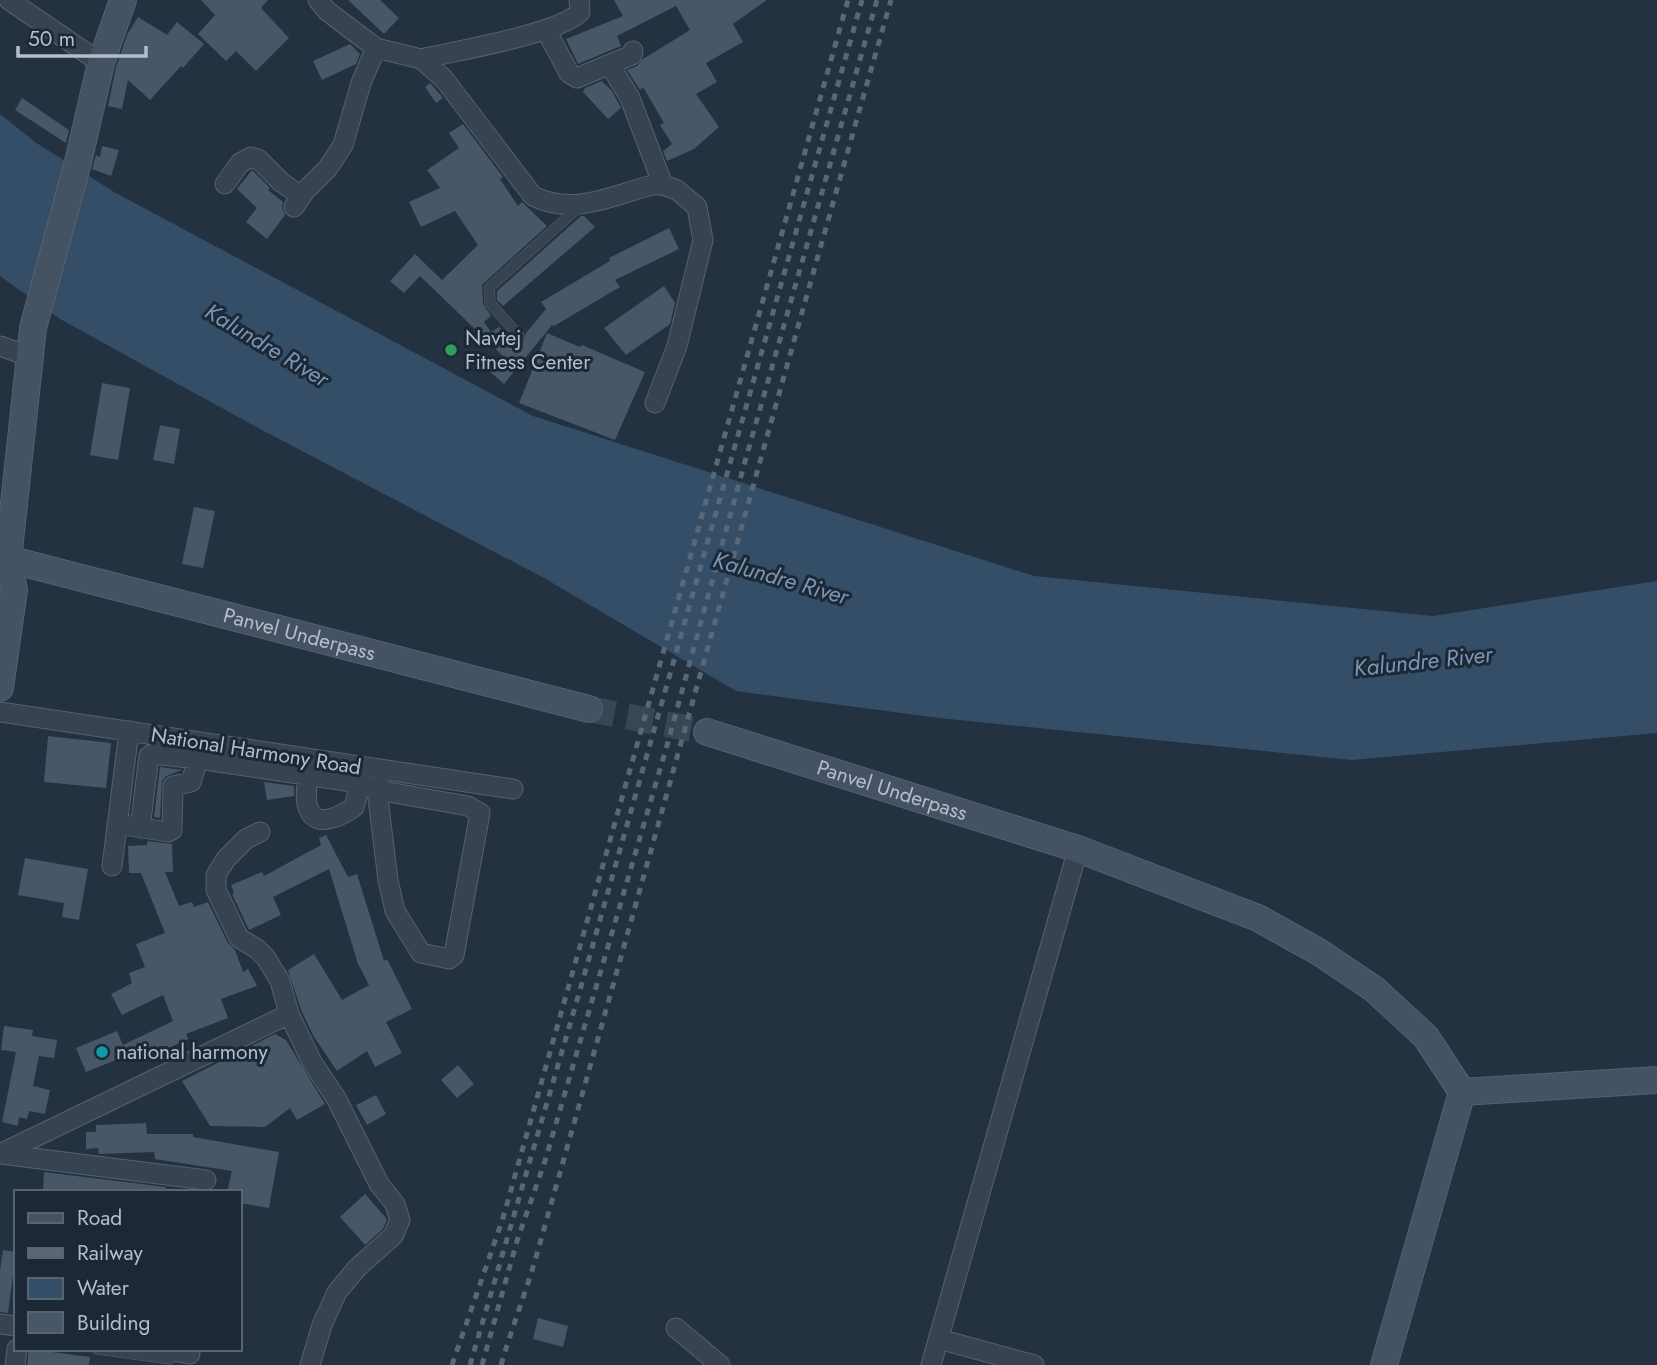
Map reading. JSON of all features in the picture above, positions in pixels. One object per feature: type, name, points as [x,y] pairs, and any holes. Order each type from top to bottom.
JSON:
[{"type":"main road","points":[[0,688],[14,590],[4,568],[33,328],[78,162],[101,63],[123,0]]},
{"type":"main road","name":"Panvel Underpass","points":[[4,568],[589,709]]},
{"type":"main road","name":"Panvel Underpass","points":[[707,732],[1078,849],[1258,918],[1319,952],[1374,989],[1426,1037],[1462,1092]]},
{"type":"main road","points":[[1384,1365],[1462,1092],[1657,1080]]},
{"type":"street","points":[[9,0],[101,63]]},
{"type":"street","points":[[318,0],[327,11],[376,48],[421,59],[546,30],[574,18],[580,12],[579,0]]},
{"type":"street","points":[[546,30],[569,73],[577,78],[632,55],[633,51]]},
{"type":"street","points":[[225,184],[240,163],[251,157],[258,159],[297,202],[328,168],[343,145],[361,83],[376,48]]},
{"type":"street","points":[[421,59],[444,79],[533,196],[548,203],[580,206],[652,185],[663,185],[677,190],[697,207],[703,240],[677,346],[655,403]]},
{"type":"street","points":[[610,65],[631,98],[663,185]]},
{"type":"street","points":[[0,346],[29,356]]},
{"type":"street","name":"National Harmony Road","points":[[0,712],[129,732],[199,751],[380,769],[513,789]]},
{"type":"street","points":[[112,866],[129,732]]},
{"type":"street","points":[[117,824],[168,832],[172,830],[173,786],[191,782],[199,751]]},
{"type":"street","points":[[140,828],[149,756],[153,754],[199,751],[468,806],[480,813],[454,955],[449,959],[421,953],[395,911],[368,787]]},
{"type":"street","points":[[308,775],[306,801],[309,812],[313,817],[330,820],[354,807],[380,769]]},
{"type":"street","points":[[468,806],[472,783]]},
{"type":"street","points":[[260,832],[246,839],[226,859],[216,875],[216,890],[239,938],[267,958],[280,981],[289,1014],[312,1062],[335,1098],[379,1184],[394,1203],[400,1220],[393,1236],[358,1267],[337,1292],[321,1325],[310,1365]]},
{"type":"street","points":[[931,1365],[1078,849]]},
{"type":"street","points":[[0,1154],[289,1014]]},
{"type":"street","points":[[0,1154],[206,1180]]},
{"type":"street","points":[[676,1328],[720,1365]]},
{"type":"street","points":[[939,1339],[1034,1365]]},
{"type":"street","points":[[167,1351],[189,1358]]},
{"type":"lane","points":[[519,336],[490,303],[489,288],[580,206]]},
{"type":"lane","points":[[117,1351],[189,1358]]},
{"type":"water","name":"Kalundre River","points":[[0,114],[35,142],[114,192],[533,416],[1034,576],[1433,616],[1657,581],[1657,733],[1352,760],[939,718],[736,691],[544,578],[247,422],[60,319],[0,276]]},
{"type":"building","points":[[201,0],[268,0],[261,8],[289,38],[256,71],[236,51],[226,61],[198,34],[215,15]]},
{"type":"building","points":[[348,0],[380,0],[399,18],[384,34]]},
{"type":"building","points":[[614,0],[767,0],[733,24],[743,42],[706,63],[717,82],[696,94],[719,127],[694,149],[667,161],[663,151],[672,144],[660,125],[664,123],[643,87],[640,90],[627,70],[690,30],[676,6],[617,36],[621,46],[578,64],[566,39],[623,16]]},
{"type":"building","points":[[138,17],[167,35],[177,22],[204,44],[150,100],[128,80],[122,109],[108,106],[116,67],[127,35]]},
{"type":"building","points":[[350,44],[360,54],[356,64],[322,80],[313,61]]},
{"type":"building","points":[[602,81],[612,91],[621,108],[608,119],[583,92],[585,88]]},
{"type":"building","points":[[430,83],[443,98],[436,103],[425,87]]},
{"type":"building","points":[[22,98],[69,130],[66,143],[15,110]]},
{"type":"building","points":[[463,124],[503,177],[500,179],[518,206],[522,202],[547,226],[482,285],[483,304],[491,316],[484,322],[491,332],[499,327],[516,343],[523,342],[526,333],[546,309],[541,302],[610,261],[609,258],[669,228],[679,249],[615,280],[620,287],[552,325],[504,384],[490,372],[503,356],[420,276],[404,293],[390,281],[415,254],[442,280],[478,245],[455,211],[421,227],[409,202],[440,188],[427,170],[459,148],[449,133]]},
{"type":"building","points":[[102,146],[119,150],[111,176],[92,169],[96,155],[100,157]]},
{"type":"building","points":[[252,170],[270,188],[268,190],[283,202],[285,215],[267,239],[246,222],[257,208],[237,189]]},
{"type":"building","points":[[581,216],[595,227],[503,306],[497,300],[497,291]]},
{"type":"building","points":[[664,286],[675,303],[670,324],[626,355],[604,328]]},
{"type":"building","points":[[547,333],[645,372],[615,440],[519,403]]},
{"type":"building","points":[[102,383],[130,388],[118,460],[90,455]]},
{"type":"building","points":[[160,425],[180,429],[174,464],[153,460]]},
{"type":"building","points":[[194,507],[215,511],[203,568],[182,564]]},
{"type":"building","points":[[48,736],[111,743],[106,788],[44,782]]},
{"type":"building","points":[[160,767],[182,770],[166,776],[162,781],[160,818],[154,817]]},
{"type":"building","points":[[264,782],[294,786],[294,796],[267,800]]},
{"type":"building","points":[[326,835],[348,877],[357,874],[384,961],[387,959],[412,1009],[386,1022],[402,1053],[375,1067],[367,1051],[337,1071],[314,1037],[301,1010],[288,970],[314,954],[342,1000],[369,985],[358,964],[329,869],[273,897],[281,915],[249,930],[232,894],[231,885],[262,872],[264,876],[321,845],[319,838]]},
{"type":"building","points":[[147,841],[172,844],[173,872],[165,872],[179,906],[192,902],[194,907],[208,902],[228,943],[235,950],[243,972],[248,969],[257,986],[221,999],[228,1018],[186,1034],[188,1039],[152,1056],[148,1047],[86,1072],[76,1048],[117,1031],[123,1045],[173,1021],[163,995],[122,1015],[111,994],[132,983],[129,973],[145,967],[136,944],[165,933],[141,873],[129,873],[128,846],[147,845]]},
{"type":"building","points":[[25,858],[88,869],[79,920],[62,917],[64,903],[18,895]]},
{"type":"building","points":[[4,1026],[33,1030],[32,1036],[57,1040],[54,1058],[39,1056],[33,1086],[50,1090],[45,1114],[29,1111],[27,1119],[19,1117],[18,1126],[2,1122],[16,1052],[1,1050]]},
{"type":"building","points":[[275,1034],[286,1040],[325,1104],[297,1120],[290,1108],[265,1127],[210,1126],[182,1081]]},
{"type":"building","points":[[458,1065],[474,1084],[457,1098],[441,1080]]},
{"type":"building","points":[[376,1095],[386,1114],[367,1125],[356,1105]]},
{"type":"building","points":[[146,1123],[147,1134],[193,1134],[193,1137],[279,1152],[269,1208],[242,1203],[242,1190],[227,1190],[232,1171],[155,1159],[154,1152],[99,1154],[98,1148],[86,1149],[86,1132],[96,1132],[96,1125]]},
{"type":"building","points":[[44,1172],[166,1187],[166,1190],[43,1190]]},
{"type":"building","points":[[365,1194],[387,1219],[383,1229],[365,1245],[340,1217]]},
{"type":"building","points":[[3,1250],[14,1252],[8,1313],[0,1312]]},
{"type":"building","points":[[538,1318],[568,1326],[563,1347],[533,1339]]},
{"type":"building","points":[[29,1351],[90,1357],[89,1365],[27,1365]]},
{"type":"tunnel","points":[[589,709],[707,732]]},
{"type":"railway","points":[[452,1365],[503,1218],[848,0]]},
{"type":"railway","points":[[470,1365],[578,997],[862,0]]},
{"type":"railway","points":[[482,1365],[668,742],[877,0]]},
{"type":"railway","points":[[501,1365],[536,1258],[891,0]]},
{"type":"place","name":"Navtej Fitness Center","points":[[451,350]]},
{"type":"place","name":"national harmony","points":[[102,1052]]}]
